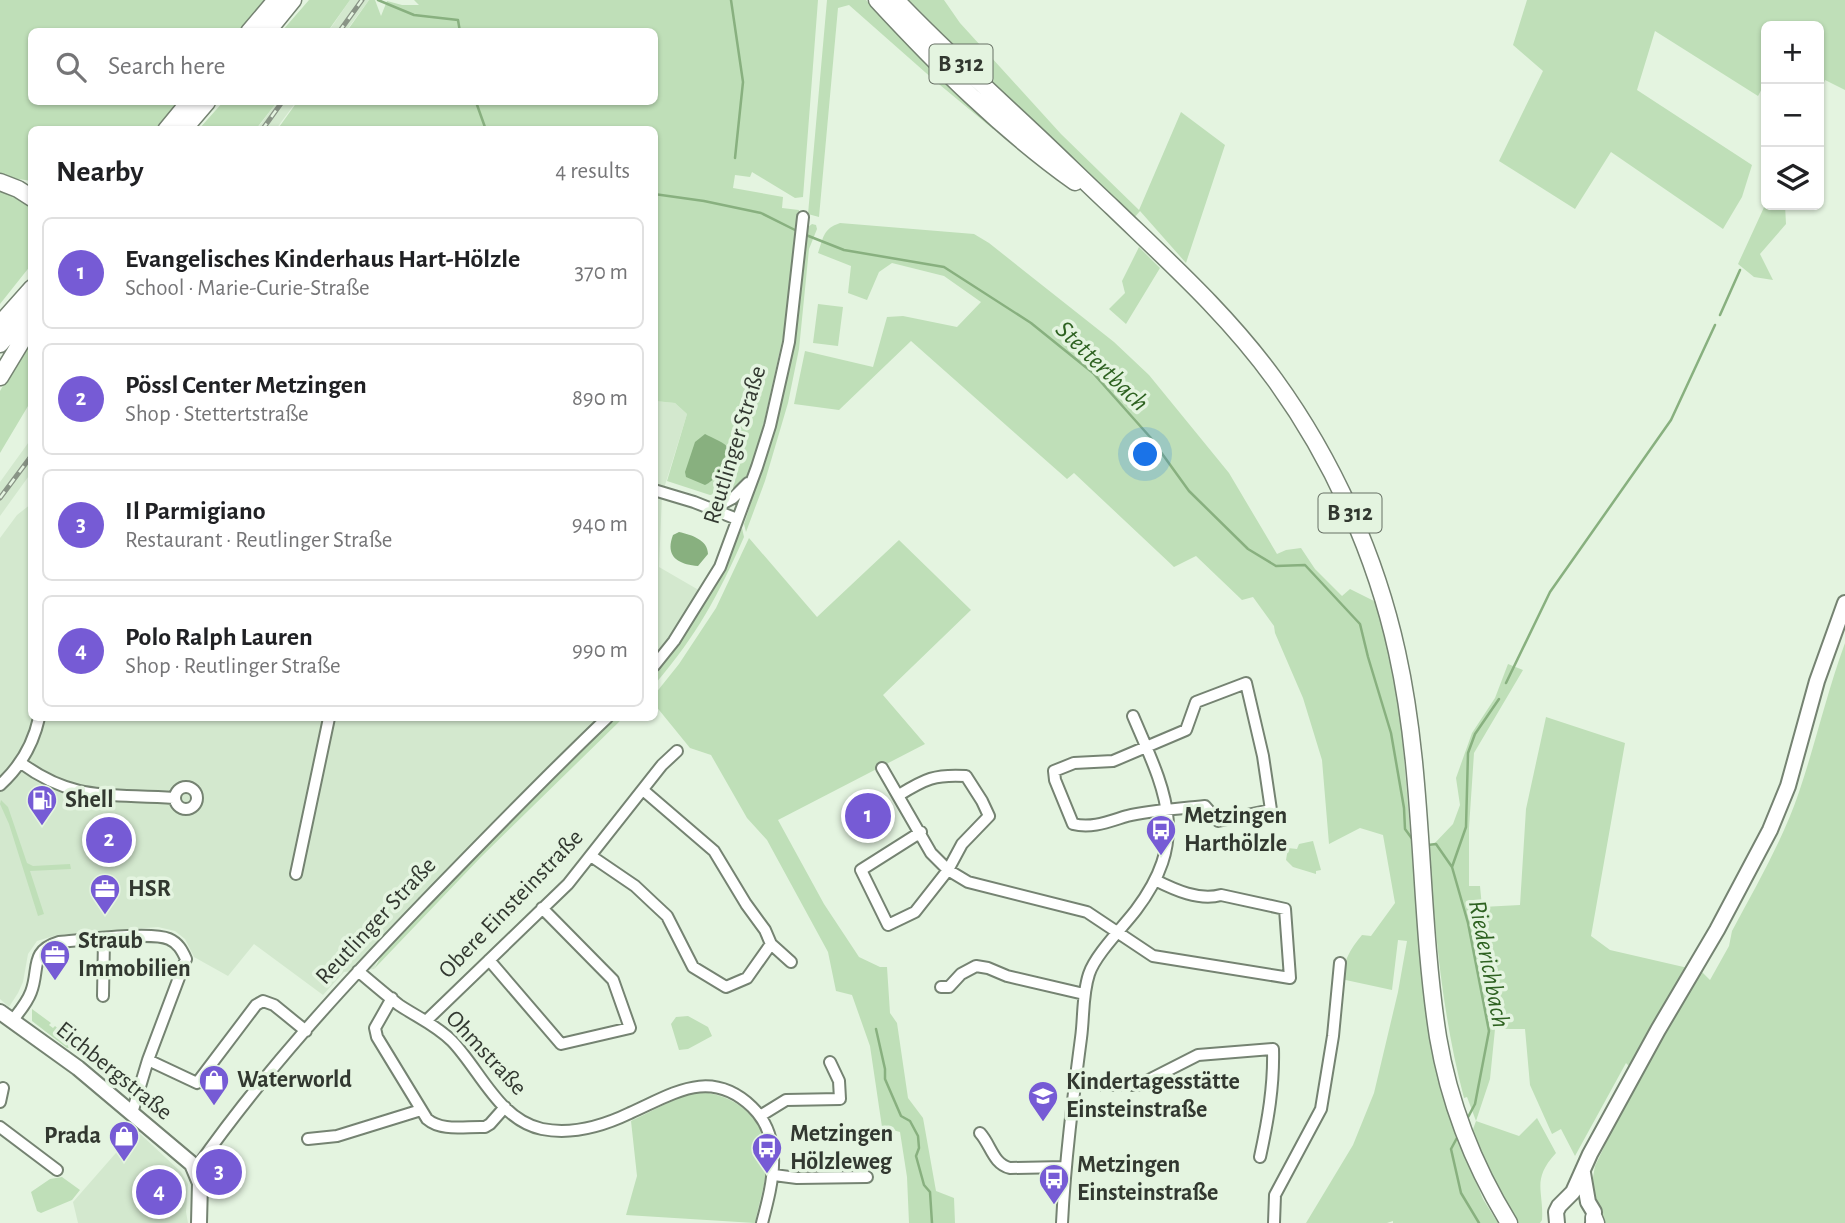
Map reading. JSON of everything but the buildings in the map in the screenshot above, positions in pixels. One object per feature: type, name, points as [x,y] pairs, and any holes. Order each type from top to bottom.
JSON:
[{"type":"highway","points":[[252,28],[276,0]]},
{"type":"highway","points":[[270,28],[293,0]]},
{"type":"highway","name":"B 312","points":[[877,0],[938,64],[1016,136],[1053,167],[1112,208]]},
{"type":"highway","name":"B 312","points":[[896,0],[1203,294],[1275,380],[1339,488],[1365,547],[1397,652],[1413,755],[1428,952],[1439,1039],[1465,1136],[1486,1184],[1509,1223]]},
{"type":"highway","points":[[169,126],[187,105]]},
{"type":"highway","points":[[186,126],[204,105]]},
{"type":"highway","points":[[0,181],[28,184]]},
{"type":"highway","points":[[0,181],[28,195]]},
{"type":"highway","points":[[0,324],[28,295]]},
{"type":"highway","points":[[0,344],[28,296]]},
{"type":"highway","points":[[0,377],[28,331]]},
{"type":"main road","points":[[1555,1222],[1559,1206],[1568,1198],[1583,1173],[1590,1154],[1717,930],[1770,830],[1788,786],[1817,681],[1845,604]]},
{"type":"main road","name":"Eichbergstraße","points":[[6,1017],[71,1062],[187,1159],[195,1170]]},
{"type":"main road","points":[[191,1223],[195,1170]]},
{"type":"main road","points":[[195,1170],[201,1183],[199,1223]]},
{"type":"main road","points":[[1583,1173],[1588,1202]]},
{"type":"main road","points":[[1568,1198],[1579,1197],[1588,1202],[1592,1206],[1594,1221]]},
{"type":"street","name":"Reutlinger Straße","points":[[658,661],[720,567],[770,426],[789,342],[803,217]]},
{"type":"street","points":[[712,509],[733,499],[752,479]]},
{"type":"street","points":[[658,490],[737,519]]},
{"type":"street","points":[[1246,683],[1271,810],[1218,821],[1205,806],[1167,811],[1127,816],[1107,823],[1079,826],[1073,824],[1054,771],[1074,763],[1112,761],[1186,730],[1196,702],[1246,683]]},
{"type":"street","points":[[1062,1223],[1065,1167],[1084,994],[1093,966],[1155,880],[1166,853],[1167,811],[1163,788],[1133,716]]},
{"type":"street","points":[[0,785],[21,763],[30,747],[38,721]]},
{"type":"street","points":[[296,874],[328,721]]},
{"type":"street","name":"Reutlinger Straße","points":[[195,1170],[246,1100],[358,971],[537,785],[604,721]]},
{"type":"street","name":"Obere Einsteinstraße","points":[[427,1020],[568,884],[662,765],[677,751]]},
{"type":"street","points":[[21,763],[37,775],[63,788],[82,793],[174,798]]},
{"type":"street","points":[[882,768],[931,852],[948,870],[968,882],[1087,912],[1153,956],[1290,978],[1285,909],[1221,895],[1212,898],[1181,892],[1155,880]]},
{"type":"street","points":[[899,795],[925,779],[949,775],[966,776],[989,816],[962,844],[948,870],[915,912],[888,925],[861,870],[921,832]]},
{"type":"street","points":[[643,790],[715,851],[771,944],[791,962]]},
{"type":"street","points":[[591,856],[635,886],[667,916],[693,967],[726,987],[747,978],[771,944]]},
{"type":"street","points":[[489,960],[561,1044],[630,1027],[614,980],[542,908]]},
{"type":"street","points":[[6,1017],[32,992],[36,961],[43,950],[60,942],[150,935],[167,937],[179,945],[186,959],[148,1060],[132,1113]]},
{"type":"street","points":[[103,996],[104,939]]},
{"type":"street","points":[[1274,1223],[1275,1195],[1321,1109],[1334,1035],[1340,963]]},
{"type":"street","points":[[941,987],[949,987],[961,974],[976,966],[1084,994]]},
{"type":"street","name":"Ohmstraße","points":[[358,971],[453,1042],[505,1107],[522,1120],[542,1129],[582,1129],[618,1119],[680,1089],[696,1086],[713,1086],[738,1096],[760,1116]]},
{"type":"street","points":[[392,998],[374,1028],[421,1110],[434,1125],[485,1127],[505,1107]]},
{"type":"street","points":[[148,1060],[197,1083],[256,1005],[263,1001],[275,1005],[306,1031]]},
{"type":"street","points":[[1074,1085],[1139,1085],[1198,1055],[1273,1049],[1274,1076],[1270,1112],[1260,1157]]},
{"type":"street","points":[[762,1223],[774,1175],[772,1145],[760,1116],[786,1100],[839,1099],[839,1081],[830,1062]]},
{"type":"street","points":[[0,1102],[3,1088]]},
{"type":"street","points":[[307,1139],[337,1136],[421,1110]]},
{"type":"street","points":[[0,1127],[57,1170]]},
{"type":"street","points":[[980,1133],[989,1143],[1001,1166],[1065,1167]]},
{"type":"street","points":[[774,1175],[797,1178],[867,1177]]},
{"type":"shaded area","points":[[0,0],[266,0],[242,28],[28,28],[28,105],[177,105],[159,126],[28,126],[28,181],[0,176]]},
{"type":"shaded area","points":[[309,0],[350,0],[330,28],[285,28]]},
{"type":"shaded area","points":[[350,0],[369,0],[348,28],[331,28]]},
{"type":"shaded area","points":[[369,0],[375,0],[381,16],[387,1],[402,5],[419,5],[414,0],[818,0],[803,197],[795,198],[752,172],[750,177],[735,175],[733,188],[783,197],[782,208],[799,210],[786,323],[756,458],[743,483],[733,494],[729,491],[710,495],[667,481],[687,414],[675,403],[658,401],[658,126],[280,126],[295,105],[658,105],[658,28],[349,28]]},
{"type":"shaded area","points":[[827,0],[866,0],[994,126],[993,129],[849,5],[838,8],[819,217],[808,214]]},
{"type":"shaded area","points":[[909,0],[944,0],[960,23],[1061,134],[1139,210],[1181,112],[1225,145],[1186,263],[1140,211],[1134,218]]},
{"type":"shaded area","points":[[1527,0],[1845,0],[1845,90],[1825,80],[1824,83],[1824,21],[1761,21],[1761,90],[1758,96],[1655,31],[1637,90],[1752,165],[1742,197],[1723,229],[1611,152],[1575,209],[1499,161],[1543,71],[1513,45]]},
{"type":"shaded area","points":[[220,105],[275,105],[258,126],[202,126]]},
{"type":"shaded area","points":[[275,105],[294,105],[278,126],[259,126]]},
{"type":"shaded area","points":[[0,189],[28,202],[28,269],[0,304]]},
{"type":"shaded area","points":[[1763,210],[1785,210],[1786,224],[1760,254],[1773,280],[1754,277],[1738,264]]},
{"type":"shaded area","points":[[840,223],[974,234],[989,243],[1114,342],[1149,375],[1229,473],[1277,554],[1301,548],[1315,569],[1342,596],[1350,589],[1378,603],[1394,674],[1401,722],[1424,996],[1436,1067],[1454,1127],[1483,1199],[1498,1223],[1306,1223],[1353,1145],[1374,1093],[1398,992],[1407,941],[1398,940],[1392,990],[1341,979],[1354,945],[1362,935],[1371,936],[1395,903],[1383,835],[1360,828],[1329,844],[1322,760],[1303,698],[1274,626],[1253,597],[1242,600],[1196,556],[1174,567],[1074,473],[1067,479],[911,341],[839,410],[794,404],[805,351],[873,367],[887,317],[903,316],[957,327],[981,302],[944,276],[892,263],[879,272],[867,300],[848,293],[851,266],[818,253],[827,231]]},
{"type":"shaded area","points":[[816,225],[817,229],[809,249],[799,349],[788,403],[765,481],[746,532],[744,524],[767,451],[785,377],[799,303],[808,227]]},
{"type":"shaded area","points":[[1139,247],[1160,268],[1126,324],[1109,309],[1125,293],[1122,281]]},
{"type":"shaded area","points":[[818,304],[843,307],[838,346],[813,343]]},
{"type":"shaded area","points":[[28,341],[28,406],[0,453],[0,391]]},
{"type":"shaded area","points":[[658,401],[675,403],[687,414],[662,495],[659,567],[709,596],[688,630],[658,669]]},
{"type":"shaded area","points":[[705,434],[725,444],[730,454],[722,470],[705,485],[686,477],[685,472],[695,442]]},
{"type":"shaded area","points":[[28,443],[28,477],[0,516],[0,482]]},
{"type":"shaded area","points":[[28,506],[28,721],[609,721],[377,961],[374,969],[344,972],[323,995],[254,944],[228,976],[194,957],[185,939],[175,931],[158,927],[57,935],[37,941],[28,954],[23,982],[9,1007],[0,999],[0,538],[17,515]]},
{"type":"shaded area","points":[[742,528],[744,537],[715,597],[695,632],[658,680],[658,668],[685,634],[720,575]]},
{"type":"shaded area","points":[[679,532],[694,537],[705,545],[708,554],[698,566],[679,561],[672,554],[673,535]]},
{"type":"shaded area","points":[[749,538],[817,617],[899,540],[971,610],[883,695],[925,744],[778,820],[824,904],[859,957],[880,967],[887,967],[890,1013],[897,1023],[908,1098],[923,1118],[936,1191],[954,1198],[955,1223],[909,1223],[907,1177],[900,1132],[882,1127],[870,1046],[852,995],[836,991],[828,952],[767,840],[747,818],[711,755],[690,748],[658,709],[658,690],[716,608]]},
{"type":"shaded area","points":[[1845,643],[1845,1223],[1604,1223],[1590,1194],[1595,1166],[1638,1076],[1626,1063],[1575,1156],[1561,1129],[1552,1134],[1530,1085],[1525,1029],[1495,1029],[1490,1079],[1476,1121],[1467,1097],[1464,1098],[1450,1035],[1437,941],[1429,846],[1453,824],[1460,805],[1456,778],[1472,733],[1495,698],[1508,664],[1523,670],[1474,753],[1469,828],[1469,886],[1480,886],[1482,907],[1520,905],[1526,809],[1546,717],[1625,743],[1591,936],[1610,950],[1701,971],[1710,980],[1729,946],[1732,931],[1793,810]]},
{"type":"shaded area","points":[[609,721],[620,721],[481,857],[374,969],[383,953],[477,853]]},
{"type":"shaded area","points":[[1,800],[8,807],[27,863],[33,866],[70,864],[71,869],[30,871],[44,914],[38,916],[0,804]]},
{"type":"shaded area","points":[[1313,841],[1321,870],[1316,871],[1316,874],[1293,867],[1286,860],[1288,848],[1297,849],[1299,844]]},
{"type":"shaded area","points":[[32,1009],[51,1023],[49,1025],[53,1028],[55,1026],[75,1042],[73,1047],[67,1048],[32,1021]]},
{"type":"shaded area","points":[[688,1016],[708,1027],[712,1036],[688,1049],[679,1050],[671,1024],[676,1017]]},
{"type":"shaded area","points":[[697,1092],[724,1097],[736,1103],[755,1120],[761,1132],[766,1145],[767,1167],[755,1223],[626,1215],[637,1176],[631,1121],[682,1096]]},
{"type":"shaded area","points":[[1537,1118],[1556,1153],[1548,1162],[1541,1178],[1540,1223],[1518,1223],[1496,1187],[1472,1132],[1476,1121],[1519,1136]]},
{"type":"shaded area","points":[[136,1130],[181,1172],[188,1184],[188,1223],[78,1223],[73,1202]]},
{"type":"shaded area","points":[[62,1177],[80,1190],[72,1200],[41,1213],[37,1211],[31,1192],[50,1179]]},
{"type":"waterway","name":"Stettertbach","points":[[378,0],[414,15],[458,20],[459,28]]},
{"type":"waterway","points":[[731,0],[743,82],[735,158]]},
{"type":"waterway","name":"Stettertbach","points":[[477,105],[485,126]]},
{"type":"waterway","name":"Stettertbach","points":[[658,195],[761,213],[797,231]]},
{"type":"waterway","name":"Stettertbach","points":[[806,235],[844,250],[944,267],[1031,323],[1093,373],[1150,437],[1189,491],[1248,549],[1276,566],[1305,565],[1360,624],[1391,733],[1405,829],[1413,840]]},
{"type":"waterway","points":[[1720,315],[1740,270]]},
{"type":"waterway","points":[[1506,683],[1550,592],[1671,420],[1715,325]]},
{"type":"waterway","points":[[1452,867],[1466,827],[1468,753],[1475,734],[1499,699]]},
{"type":"waterway","name":"Riederichbach","points":[[1428,845],[1436,844],[1452,867],[1468,923],[1489,1031],[1475,1104],[1466,1121]]},
{"type":"waterway","points":[[876,1029],[885,1079],[901,1116],[910,1121],[918,1136],[919,1148],[916,1156],[924,1185],[930,1192],[932,1223]]},
{"type":"waterway","name":"Riederichbach","points":[[1458,1136],[1451,1149],[1461,1193],[1479,1223]]},
{"type":"railway","points":[[342,28],[362,0]]},
{"type":"railway","points":[[265,126],[280,105]]},
{"type":"railway","points":[[0,498],[28,460]]},
{"type":"place","name":"Evangelisches Kinderhaus Hart-Hölzle","points":[[868,816]]},
{"type":"place","name":"Shell","points":[[42,827]]},
{"type":"place","name":"Pössl Center Metzingen","points":[[109,840]]},
{"type":"place","name":"Metzingen Harthölzle","points":[[1161,857]]},
{"type":"place","name":"HSR","points":[[105,916]]},
{"type":"place","name":"Straub Immobilien","points":[[55,982]]},
{"type":"place","name":"Waterworld","points":[[214,1107]]},
{"type":"place","name":"Kindertagesstätte Einsteinstraße","points":[[1043,1123]]},
{"type":"place","name":"Prada","points":[[124,1163]]},
{"type":"place","name":"Il Parmigiano","points":[[219,1172]]},
{"type":"place","name":"Metzingen Hölzleweg","points":[[767,1175]]},
{"type":"place","name":"Polo Ralph Lauren","points":[[159,1192]]},
{"type":"place","name":"Metzingen Einsteinstraße","points":[[1054,1206]]}]
